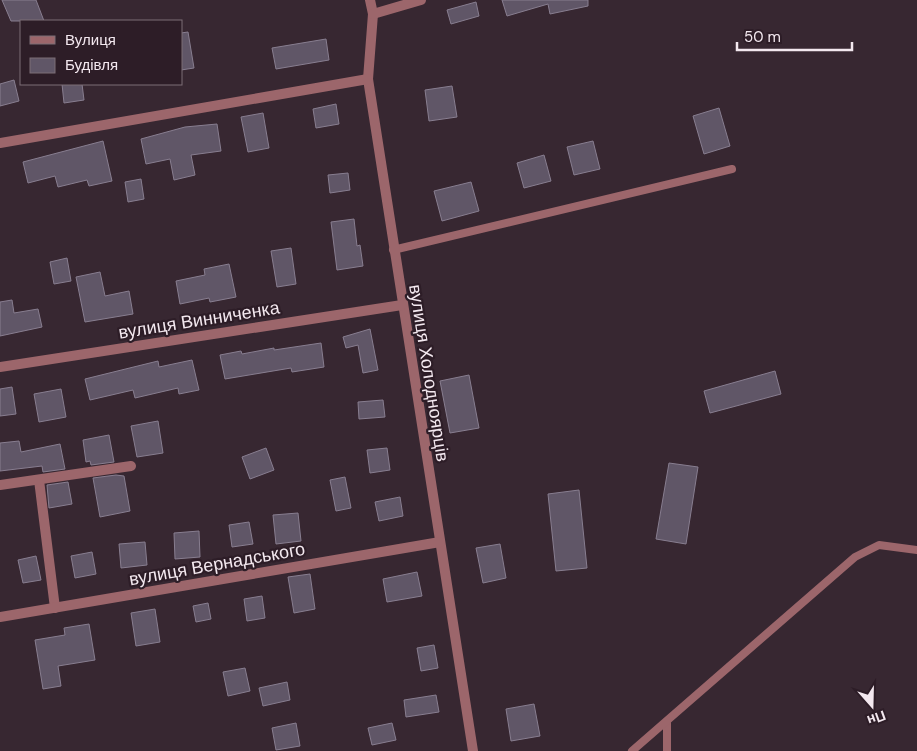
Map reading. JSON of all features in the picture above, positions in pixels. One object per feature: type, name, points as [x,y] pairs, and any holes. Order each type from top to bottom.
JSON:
[{"type":"street","name":"вулиця Холодноярців","points":[[370,0],[373,14],[368,79],[473,751]]},
{"type":"street","points":[[373,14],[421,0]]},
{"type":"street","points":[[0,143],[368,79]]},
{"type":"street","name":"вулиця Винниченка","points":[[0,367],[402,305]]},
{"type":"street","points":[[0,485],[131,466]]},
{"type":"street","points":[[39,480],[55,608]]},
{"type":"street","name":"вулиця Вернадського","points":[[0,617],[440,542]]},
{"type":"lane","points":[[394,250],[732,169]]},
{"type":"lane","points":[[632,751],[855,557],[879,545],[917,550]]},
{"type":"lane","points":[[666,723],[667,751]]},
{"type":"building","points":[[2,0],[36,0],[44,20],[11,21]]},
{"type":"building","points":[[502,0],[588,0],[588,6],[550,14],[548,4],[507,16]]},
{"type":"building","points":[[476,2],[479,16],[451,24],[447,10]]},
{"type":"building","points":[[188,32],[194,68],[182,70],[182,33]]},
{"type":"building","points":[[326,39],[329,60],[276,69],[272,48]]},
{"type":"building","points":[[14,80],[19,101],[0,106],[0,84]]},
{"type":"building","points":[[62,85],[82,85],[84,100],[64,103]]},
{"type":"building","points":[[452,86],[457,117],[429,121],[425,90]]},
{"type":"building","points":[[336,104],[339,124],[316,128],[313,109]]},
{"type":"building","points":[[719,108],[730,146],[704,154],[693,116]]},
{"type":"building","points":[[263,113],[269,148],[248,152],[241,117]]},
{"type":"building","points":[[217,124],[221,151],[191,155],[195,175],[174,180],[170,159],[146,164],[141,139],[185,127]]},
{"type":"building","points":[[103,141],[112,181],[89,186],[87,180],[58,187],[55,176],[28,183],[23,162]]},
{"type":"building","points":[[593,141],[600,169],[574,175],[567,147]]},
{"type":"building","points":[[544,155],[551,181],[524,188],[517,163]]},
{"type":"building","points":[[348,173],[350,190],[330,193],[328,175]]},
{"type":"building","points":[[141,179],[144,199],[128,202],[125,182]]},
{"type":"building","points":[[471,182],[479,211],[442,221],[434,191]]},
{"type":"building","points":[[354,219],[357,246],[360,245],[363,266],[337,270],[331,222]]},
{"type":"building","points":[[291,248],[296,284],[277,287],[271,251]]},
{"type":"building","points":[[67,258],[71,281],[54,284],[50,262]]},
{"type":"building","points":[[229,264],[236,297],[210,302],[209,298],[180,304],[176,281],[205,275],[204,269]]},
{"type":"building","points":[[100,272],[105,296],[129,291],[133,314],[85,322],[76,277]]},
{"type":"building","points":[[12,300],[14,313],[38,309],[42,327],[0,336],[0,302]]},
{"type":"building","points":[[370,329],[378,370],[363,373],[358,345],[346,348],[343,337]]},
{"type":"building","points":[[321,343],[324,367],[292,372],[291,368],[225,379],[220,355],[241,351],[242,354],[274,348],[274,350]]},
{"type":"building","points":[[192,360],[199,390],[179,394],[178,388],[135,398],[133,390],[90,400],[85,379],[158,361],[159,367]]},
{"type":"building","points":[[775,371],[781,394],[710,413],[704,391]]},
{"type":"building","points":[[469,375],[479,428],[450,433],[440,381]]},
{"type":"building","points":[[12,387],[16,414],[0,416],[0,389]]},
{"type":"building","points":[[61,389],[66,417],[39,422],[34,394]]},
{"type":"building","points":[[383,400],[385,417],[359,419],[358,402]]},
{"type":"building","points":[[158,421],[163,453],[137,457],[131,426]]},
{"type":"building","points":[[109,435],[114,462],[91,465],[90,461],[86,462],[83,440]]},
{"type":"building","points":[[19,441],[21,452],[60,444],[65,469],[43,472],[42,466],[0,471],[0,443]]},
{"type":"building","points":[[266,448],[274,470],[250,479],[242,457]]},
{"type":"building","points":[[387,448],[390,470],[370,473],[367,450]]},
{"type":"building","points":[[669,463],[698,467],[686,544],[656,539]]},
{"type":"building","points":[[116,475],[124,476],[130,511],[100,517],[93,478]]},
{"type":"building","points":[[345,477],[351,508],[336,511],[330,480]]},
{"type":"building","points":[[68,482],[72,504],[49,508],[47,485]]},
{"type":"building","points":[[579,490],[587,568],[556,571],[548,494]]},
{"type":"building","points":[[400,497],[403,516],[379,521],[375,502]]},
{"type":"building","points":[[298,513],[301,541],[276,544],[273,515]]},
{"type":"building","points":[[249,522],[253,544],[232,547],[229,525]]},
{"type":"building","points":[[199,531],[200,557],[175,559],[174,533]]},
{"type":"building","points":[[145,542],[147,565],[121,568],[119,544]]},
{"type":"building","points":[[500,544],[506,578],[483,583],[476,548]]},
{"type":"building","points":[[92,552],[96,574],[75,578],[71,556]]},
{"type":"building","points":[[36,556],[41,580],[23,583],[18,560]]},
{"type":"building","points":[[417,572],[422,596],[387,602],[383,579]]},
{"type":"building","points":[[310,574],[315,609],[294,613],[288,577]]},
{"type":"building","points":[[262,596],[265,618],[247,621],[244,599]]},
{"type":"building","points":[[208,603],[211,619],[196,622],[193,606]]},
{"type":"building","points":[[155,609],[160,642],[136,646],[131,613]]},
{"type":"building","points":[[89,624],[95,660],[58,666],[61,686],[43,689],[35,640],[65,635],[64,628]]},
{"type":"building","points":[[434,645],[438,668],[421,671],[417,648]]},
{"type":"building","points":[[245,668],[250,691],[228,696],[223,672]]},
{"type":"building","points":[[287,682],[290,700],[263,706],[259,688]]},
{"type":"building","points":[[436,695],[439,712],[406,717],[404,700]]},
{"type":"building","points":[[534,704],[540,736],[511,741],[506,709]]},
{"type":"building","points":[[296,723],[300,746],[276,750],[272,728]]},
{"type":"building","points":[[392,723],[396,740],[372,745],[368,728]]}]
